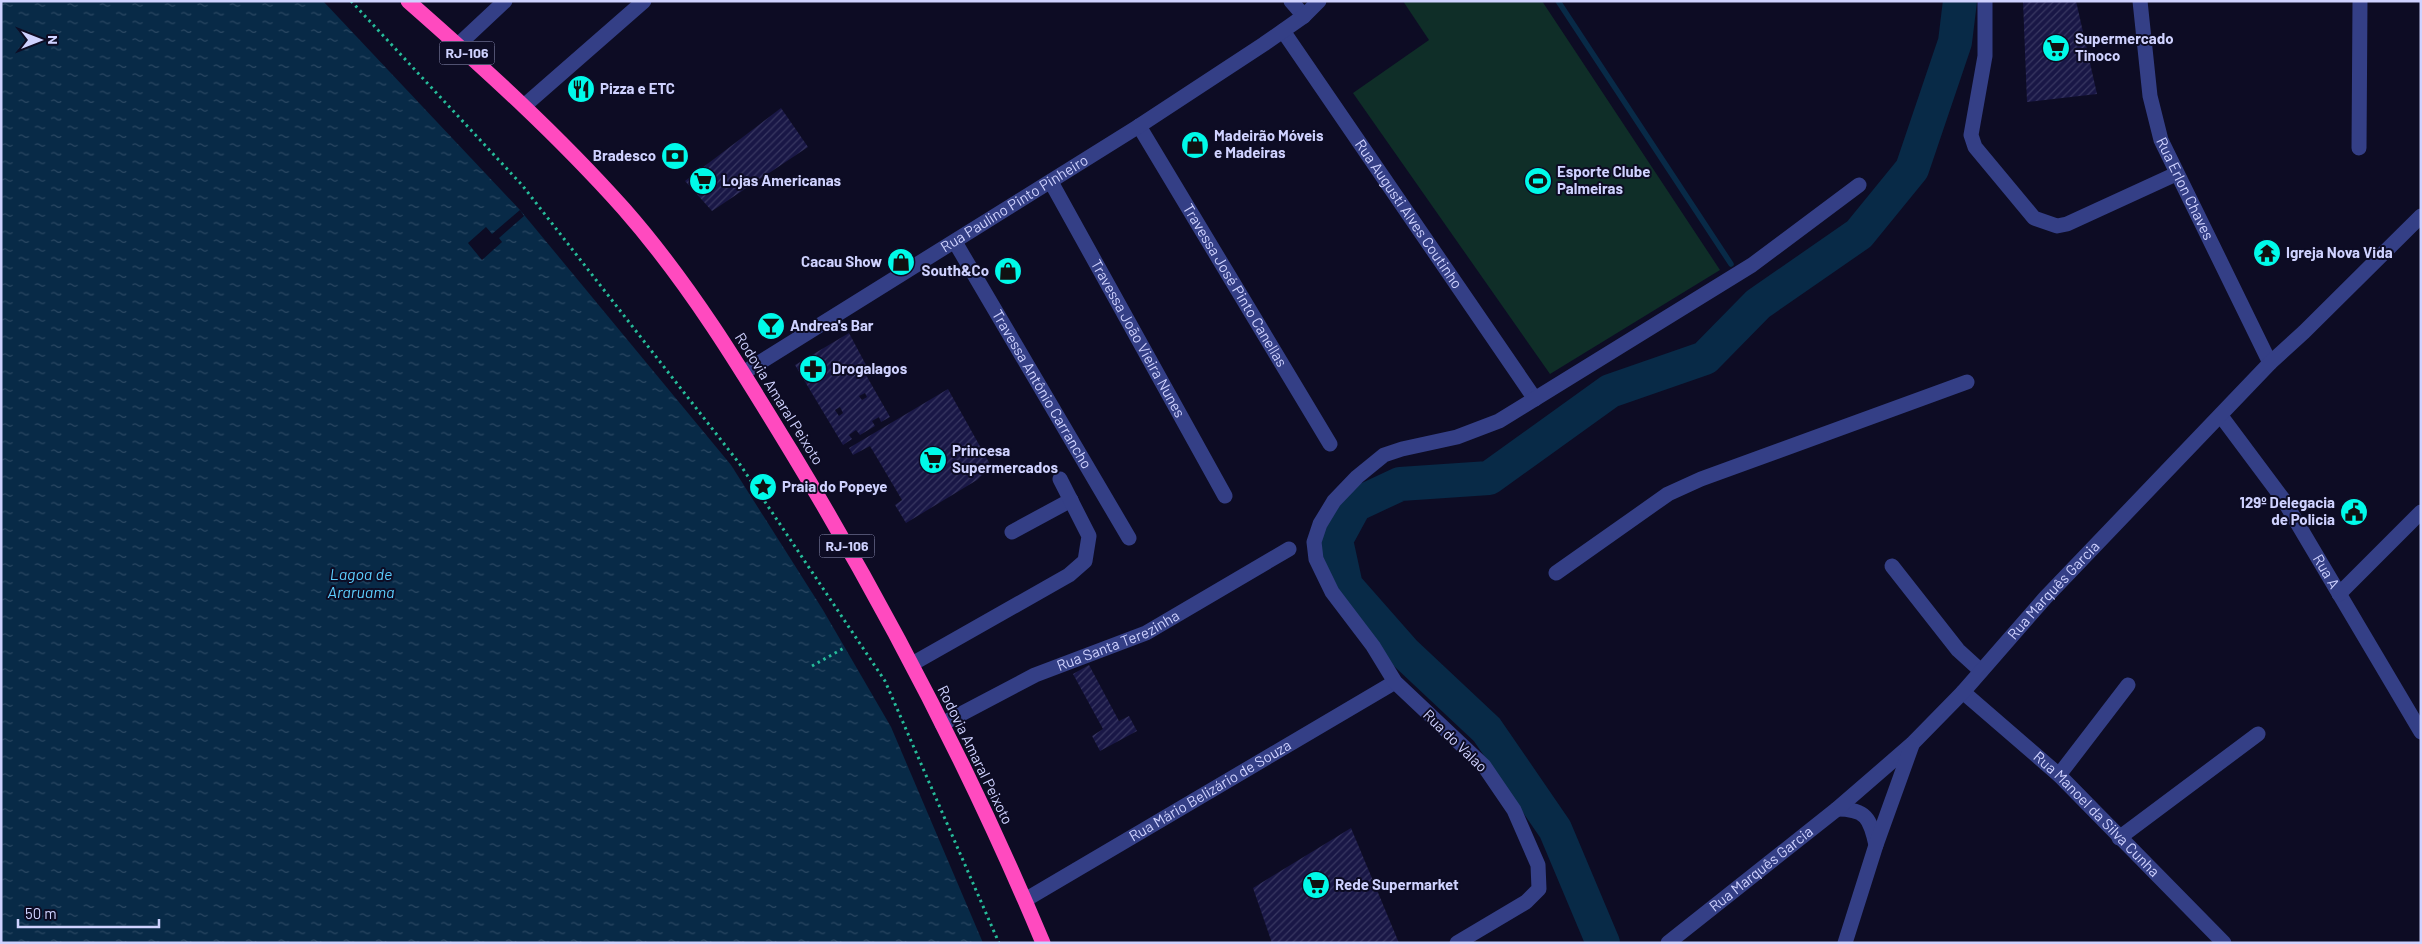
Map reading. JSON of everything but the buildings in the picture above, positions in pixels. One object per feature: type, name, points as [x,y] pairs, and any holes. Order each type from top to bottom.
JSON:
[{"type":"highway","name":"Rodovia Amaral Peixoto","points":[[408,1],[524,106],[625,211],[692,295],[743,373],[819,497],[912,664],[1025,900],[1043,943]]},
{"type":"street","points":[[458,45],[505,1]]},
{"type":"street","points":[[524,106],[644,1]]},
{"type":"street","points":[[1291,1],[1304,16]]},
{"type":"street","points":[[1304,16],[1319,1]]},
{"type":"street","points":[[1304,16],[1328,1]]},
{"type":"street","points":[[1985,1],[1985,56],[1971,135],[1974,147],[2034,218],[2057,226],[2067,224],[2176,174]]},
{"type":"street","name":"Rua Erlon Chaves","points":[[2140,1],[2150,96],[2161,140],[2270,363]]},
{"type":"street","points":[[2359,148],[2360,1]]},
{"type":"street","name":"Rua Paulino Pinto Pinheiro","points":[[743,373],[1139,126],[1304,16]]},
{"type":"street","name":"Rua Augusti Alves Coutinho","points":[[1283,31],[1535,399]]},
{"type":"street","name":"Travessa José Pinto Canellas","points":[[1139,126],[1330,444]]},
{"type":"street","name":"Travessa João Vieira Nunes","points":[[1051,182],[1225,496]]},
{"type":"street","name":"Rua do Valao","points":[[1457,943],[1526,902],[1539,889],[1538,865],[1514,810],[1484,766],[1395,682],[1373,646],[1332,592],[1316,559],[1314,542],[1320,524],[1334,501],[1357,477],[1384,455],[1474,432],[1499,421],[1752,265],[1858,186]]},
{"type":"street","name":"Rua Marquês Garcia","points":[[1668,943],[1837,808],[1912,744],[1963,692],[2045,598],[2270,363],[2304,332],[2421,216]]},
{"type":"street","name":"Travessa Antônio Carrancho","points":[[954,242],[1128,538]]},
{"type":"street","points":[[1556,573],[1668,494],[1701,479],[1967,382]]},
{"type":"street","name":"Rua A","points":[[2221,416],[2283,499],[2421,732]]},
{"type":"street","points":[[912,664],[1069,576],[1085,561],[1089,536],[1060,479]]},
{"type":"street","points":[[1012,532],[1071,500]]},
{"type":"street","points":[[2339,594],[2421,512]]},
{"type":"street","name":"Rua Santa Terezinha","points":[[942,724],[1035,675],[1146,633],[1289,549]]},
{"type":"street","points":[[1892,566],[1958,650],[1981,671]]},
{"type":"street","name":"Rua Mário Belizário de Souza","points":[[1025,900],[1395,682]]},
{"type":"street","points":[[2059,775],[2128,685]]},
{"type":"street","name":"Rua Manoel da Silva Cunha","points":[[1963,692],[2059,775],[2224,943]]},
{"type":"street","points":[[2119,838],[2258,734]]},
{"type":"street","points":[[1846,943],[1876,845],[1912,744]]},
{"type":"street","points":[[1837,808],[1860,812],[1867,818],[1876,845]]},
{"type":"path","points":[[351,1],[522,186],[740,463],[885,681],[999,943]]},
{"type":"path","points":[[812,666],[844,648]]},
{"type":"green space","name":"Esporte Clube Palmeiras","points":[[1403,1],[1542,1],[1720,270],[1550,374],[1353,93],[1429,40]]},
{"type":"water","name":"Lagoa de Araruama","points":[[1,1],[323,1],[520,210],[731,465],[823,610],[891,727],[983,943],[1,943]]},
{"type":"pier","points":[[520,210],[524,216],[499,238],[502,242],[482,260],[468,243],[486,227],[492,234]]},
{"type":"waterway","points":[[1558,1],[1731,264]]},
{"type":"waterway","points":[[1603,943],[1555,829],[1487,730],[1405,653],[1346,586],[1336,540],[1355,505],[1400,484],[1489,478],[1610,391],[1705,358],[1758,304],[1859,234],[1912,169],[1955,42],[1960,1]]},
{"type":"waterway","points":[[1749,294],[1758,304]]},
{"type":"place","name":"Supermercado Tinoco","points":[[2056,48]]},
{"type":"place","name":"Pizza e ETC","points":[[581,89]]},
{"type":"place","name":"Madeirão Móveis e Madeiras","points":[[1195,145]]},
{"type":"place","name":"Bradesco","points":[[675,156]]},
{"type":"place","name":"Lojas Americanas","points":[[703,181]]},
{"type":"place","name":"Esporte Clube Palmeiras","points":[[1538,181]]},
{"type":"place","name":"Igreja Nova Vida","points":[[2267,253]]},
{"type":"place","name":"Cacau Show","points":[[901,262]]},
{"type":"place","name":"South&Co","points":[[1008,271]]},
{"type":"place","name":"Andrea's Bar","points":[[771,326]]},
{"type":"place","name":"Drogalagos","points":[[813,369]]},
{"type":"place","name":"Princesa Supermercados","points":[[933,460]]},
{"type":"place","name":"Praia do Popeye","points":[[763,487]]},
{"type":"place","name":"129º Delegacia de Policia","points":[[2354,512]]},
{"type":"place","name":"Rede Supermarket","points":[[1316,885]]}]
